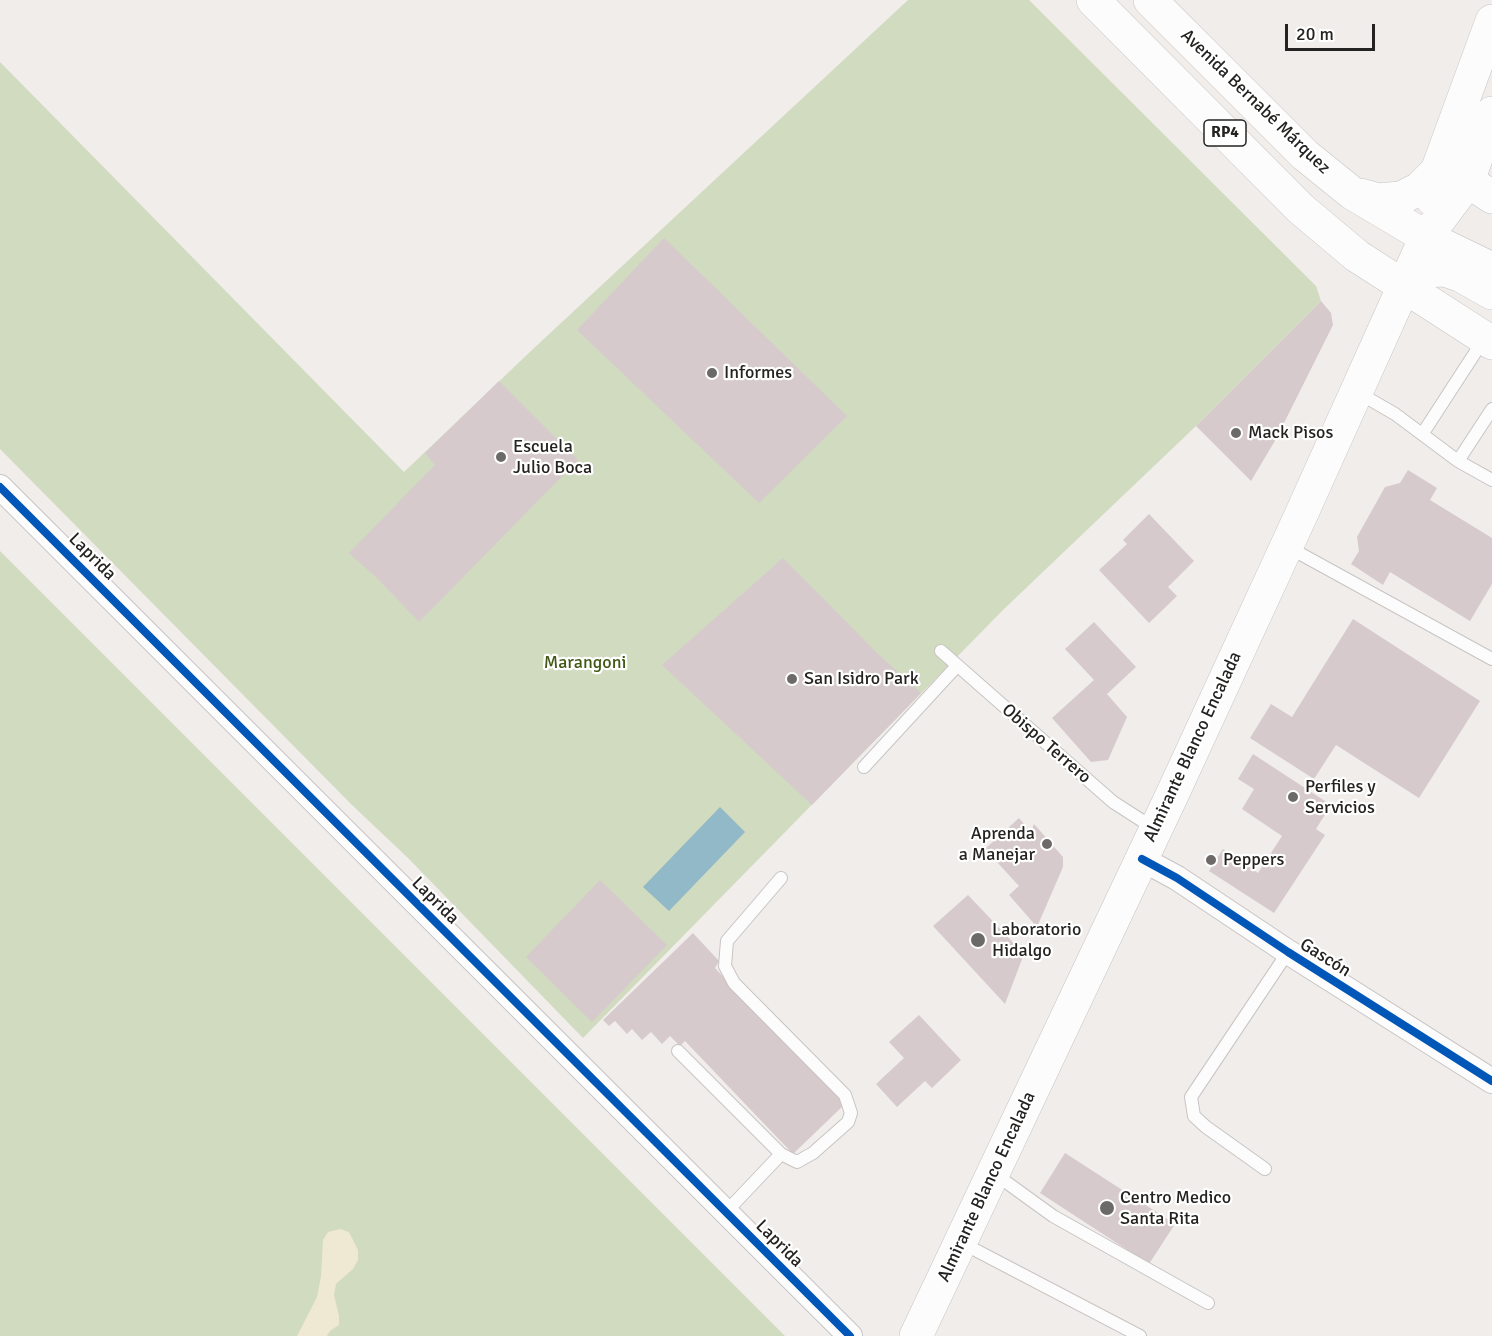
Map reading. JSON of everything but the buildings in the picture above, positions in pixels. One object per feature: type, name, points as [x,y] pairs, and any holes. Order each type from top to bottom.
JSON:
[{"type":"main road","name":"RP4","points":[[1093,0],[1301,209],[1358,256],[1488,341]]},
{"type":"main road","name":"Avenida Bernabé Márquez","points":[[1150,0],[1305,155],[1352,193],[1426,237]]},
{"type":"main road","points":[[1426,237],[1437,171],[1492,21]]},
{"type":"main road","points":[[1426,237],[1480,189],[1492,113]]},
{"type":"main road","points":[[1352,193],[1378,200],[1392,200],[1414,192],[1437,171]]},
{"type":"main road","name":"RP4","points":[[1426,237],[1492,269]]},
{"type":"main road","name":"Almirante Blanco Encalada","points":[[916,1336],[1156,829],[1426,237]]},
{"type":"main road","points":[[1404,285],[1410,278],[1422,271],[1445,270],[1460,274],[1492,293]]},
{"type":"street","name":"Laprida","points":[[0,487],[849,1336]]},
{"type":"street","name":"Gascón","points":[[1142,859],[1177,878],[1288,952],[1492,1081]]},
{"type":"lane","points":[[1423,433],[1488,341]]},
{"type":"lane","points":[[1356,391],[1395,414],[1458,460],[1492,480]]},
{"type":"lane","points":[[1458,460],[1492,409]]},
{"type":"lane","points":[[1287,546],[1492,659]]},
{"type":"lane","name":"Obispo Terrero","points":[[941,651],[1113,802],[1156,829]]},
{"type":"lane","points":[[864,766],[956,666]]},
{"type":"lane","points":[[678,1051],[781,1154],[796,1162],[813,1153],[848,1122],[851,1113],[845,1095],[734,983],[725,966],[727,941],[781,879]]},
{"type":"lane","points":[[1265,1169],[1194,1116],[1191,1097],[1288,952]]},
{"type":"lane","points":[[726,1212],[781,1154]]},
{"type":"lane","points":[[994,1173],[1053,1216],[1208,1304]]},
{"type":"lane","points":[[961,1242],[1140,1336]]},
{"type":"green space","name":"Marangoni","points":[[908,0],[1029,0],[1316,286],[1321,301],[1196,426],[1003,610],[583,1038],[409,859],[351,804],[0,449],[0,62],[404,472]]},
{"type":"green space","points":[[0,551],[785,1336],[0,1336]]},
{"type":"sand","points":[[340,1229],[349,1232],[358,1250],[358,1260],[353,1269],[336,1284],[334,1295],[339,1325],[327,1336],[297,1336],[317,1297],[323,1240],[328,1232]]},
{"type":"water","points":[[720,807],[745,832],[669,911],[643,887]]},
{"type":"cycle path","points":[[0,487],[850,1336]]},
{"type":"cycle path","points":[[1142,859],[1177,878],[1288,952],[1492,1081]]},
{"type":"place","name":"Informes","points":[[712,373]]},
{"type":"place","name":"Mack Pisos","points":[[1236,433]]},
{"type":"place","name":"Escuela Julio Boca","points":[[501,457]]},
{"type":"place","name":"San Isidro Park","points":[[792,679]]},
{"type":"place","name":"Perfiles y Servicios","points":[[1293,797]]},
{"type":"place","name":"Aprenda a Manejar","points":[[1047,844]]},
{"type":"place","name":"Peppers","points":[[1211,860]]},
{"type":"place","name":"Laboratorio Hidalgo","points":[[978,940]]},
{"type":"place","name":"Centro Medico Santa Rita","points":[[1107,1208]]}]
